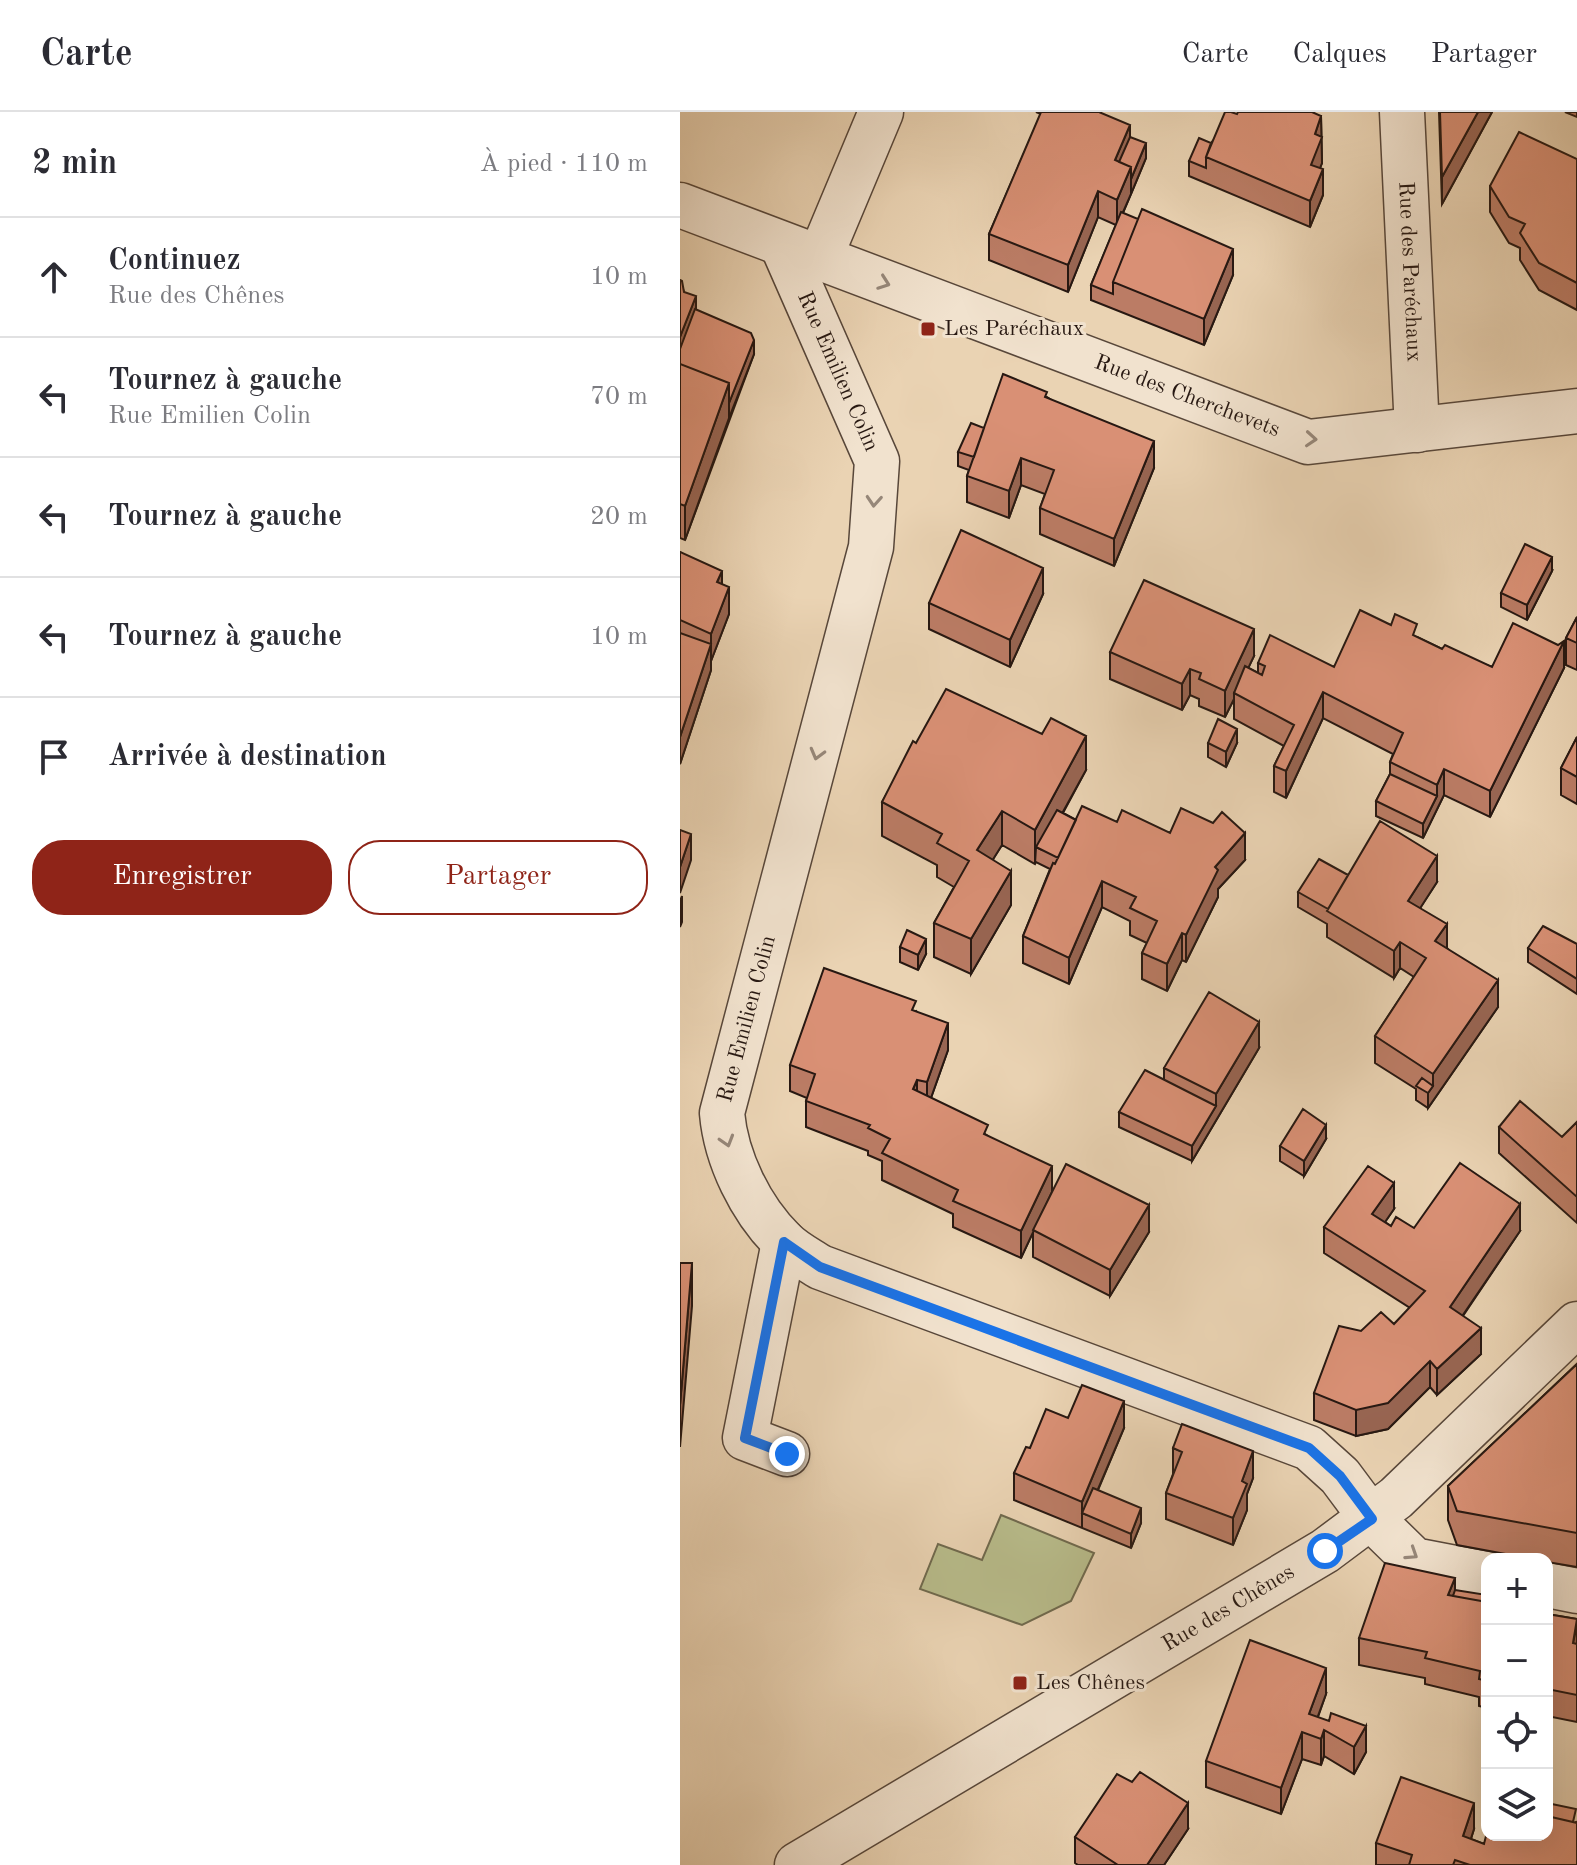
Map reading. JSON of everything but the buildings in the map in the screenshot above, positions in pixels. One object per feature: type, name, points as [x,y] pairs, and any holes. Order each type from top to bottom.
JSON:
[{"type":"street","points":[[801,254],[881,112]]},
{"type":"street","name":"Rue des Paréchaux","points":[[1402,112],[1417,430]]},
{"type":"street","name":"Rue des Cherchevets","points":[[680,205],[801,254],[1308,442],[1577,411]]},
{"type":"street","name":"Rue Emilien Colin","points":[[801,254],[877,461],[871,547],[722,1113],[724,1137],[750,1198],[784,1242],[820,1267],[1309,1448],[1340,1476],[1372,1519],[1414,1560],[1481,1573]]},
{"type":"street","points":[[784,1242],[745,1438],[787,1454]]},
{"type":"street","name":"Rue des Chênes","points":[[824,1859],[1325,1551],[1372,1519],[1577,1324]]},
{"type":"street","points":[[1553,1586],[1577,1591]]},
{"type":"green space","points":[[1001,1515],[1094,1553],[1071,1601],[1022,1625],[920,1589],[938,1544],[982,1560]]},
{"type":"place","name":"Les Paréchaux","points":[[928,329]]},
{"type":"place","name":"Les Chênes","points":[[1020,1683]]},
{"type":"route","points":[[787,1454],[745,1438],[784,1242],[820,1267],[1309,1448],[1340,1476],[1372,1519],[1325,1551]]}]
